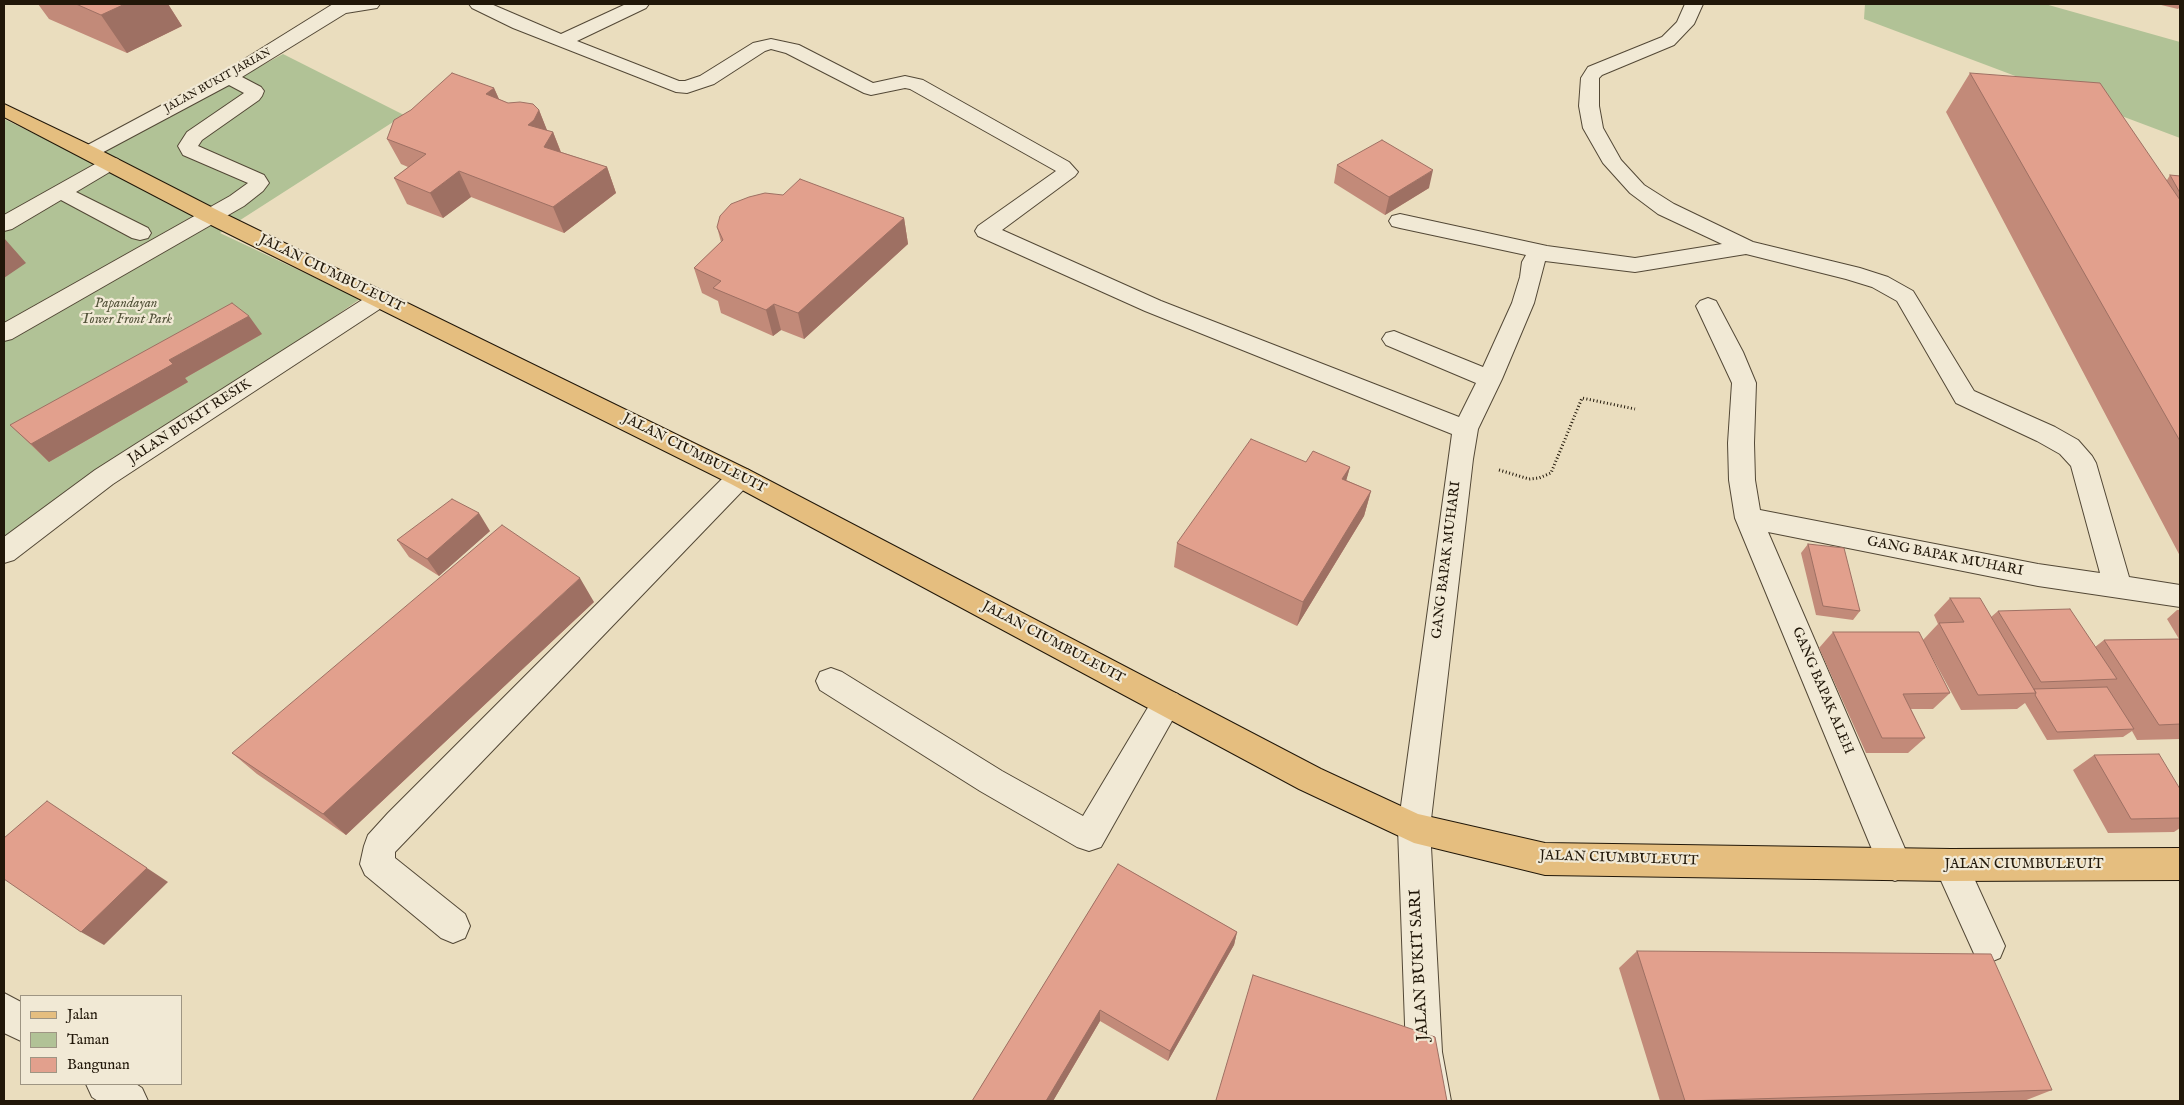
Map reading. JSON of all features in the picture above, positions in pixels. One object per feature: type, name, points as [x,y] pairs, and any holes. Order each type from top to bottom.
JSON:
[{"type":"main road","name":"JALAN CIUMBULEUIT","points":[[4,110],[211,216],[381,298],[740,477],[1310,779],[1414,828],[1544,859],[1895,865],[2180,864]]},
{"type":"street","points":[[341,6],[371,4]]},
{"type":"street","points":[[478,4],[562,41],[681,86],[697,85],[759,47],[770,44],[792,48],[871,89],[905,82],[916,84],[1016,139],[1062,166],[1068,172],[986,231],[1153,306],[1465,429]]},
{"type":"street","points":[[562,41],[640,4]]},
{"type":"street","points":[[1694,4],[1685,24],[1668,41],[1595,71],[1590,78],[1589,106],[1593,128],[1613,163],[1636,189],[1666,209],[1746,247],[1852,273],[1880,282],[1904,296],[1966,397],[2046,434],[2069,447],[2083,463],[2118,588]]},
{"type":"street","name":"JALAN BUKIT JARIAN","points":[[4,224],[60,192],[100,158],[341,6]]},
{"type":"street","points":[[4,333],[237,201],[259,183],[257,179],[190,151],[188,146],[194,136],[252,96],[254,91],[229,77]]},
{"type":"street","points":[[60,192],[140,233]]},
{"type":"street","points":[[1400,221],[1420,227],[1547,253],[1635,265],[1746,247]]},
{"type":"street","name":"GANG BAPAK MUHARI","points":[[1414,828],[1465,429],[1523,303],[1531,277],[1533,262],[1537,256],[1547,253]]},
{"type":"street","name":"JALAN BUKIT RESIK","points":[[4,552],[104,477],[381,298]]},
{"type":"street","points":[[1708,306],[1744,383],[1741,443],[1742,480],[1748,518]]},
{"type":"street","points":[[1394,339],[1490,378]]},
{"type":"street","points":[[452,926],[377,864],[380,846],[399,824],[740,477]]},
{"type":"street","name":"GANG BAPAK MUHARI","points":[[1748,518],[2038,575],[2180,596]]},
{"type":"street","name":"GANG BAPAK ALEH","points":[[1748,518],[1895,865]]},
{"type":"street","points":[[831,681],[991,781],[1089,836],[1167,703]]},
{"type":"street","name":"JALAN BUKIT SARI","points":[[1414,828],[1424,1052],[1432,1101]]},
{"type":"street","points":[[1951,865],[1988,946]]},
{"type":"street","points":[[4,1011],[20,1022]]},
{"type":"street","points":[[106,1085],[129,1101]]},
{"type":"path","points":[[1460,459],[1530,478],[1539,478],[1551,473],[1582,398],[1635,409]]},
{"type":"green space","points":[[1865,4],[2045,4],[2180,42],[2180,138],[1864,19]]},
{"type":"green space","name":"Papandayan Tower Front Park","points":[[283,54],[404,115],[220,233],[360,299],[4,544],[4,119],[88,160]]},
{"type":"building","points":[[76,4],[125,4],[101,15]]},
{"type":"building","points":[[452,73],[494,88],[486,94],[508,103],[533,104],[539,110],[534,120],[528,125],[553,132],[544,147],[607,167],[553,207],[459,171],[430,193],[394,178],[426,154],[387,139],[394,120],[411,110]]},
{"type":"building","points":[[1970,73],[2100,83],[2180,200],[2180,441]]},
{"type":"building","points":[[1382,140],[1433,170],[1389,197],[1337,165]]},
{"type":"building","points":[[2170,175],[2180,176],[2180,193]]},
{"type":"building","points":[[800,179],[904,218],[798,313],[774,304],[766,310],[713,288],[721,281],[694,268],[723,240],[717,227],[720,216],[731,204],[749,197],[765,193],[783,195]]},
{"type":"building","points":[[232,303],[249,316],[169,360],[173,364],[31,444],[10,425]]},
{"type":"building","points":[[1251,439],[1306,462],[1313,451],[1350,467],[1342,479],[1371,491],[1303,602],[1177,543]]},
{"type":"building","points":[[452,499],[479,513],[427,559],[397,540]]},
{"type":"building","points":[[502,525],[580,578],[323,814],[232,753]]},
{"type":"building","points":[[1808,544],[1844,548],[1860,611],[1823,606]]},
{"type":"building","points":[[1950,598],[1980,598],[2036,693],[1978,695],[1939,623],[1964,622]]},
{"type":"building","points":[[2070,609],[2117,679],[2041,682],[1998,611]]},
{"type":"building","points":[[1833,632],[1919,632],[1950,693],[1903,694],[1925,738],[1882,738]]},
{"type":"building","points":[[2180,639],[2180,724],[2159,725],[2104,640]]},
{"type":"building","points":[[2107,687],[2134,729],[2057,732],[2035,695],[2034,689]]},
{"type":"building","points":[[2159,754],[2180,789],[2180,818],[2131,819],[2094,755]]},
{"type":"building","points":[[47,801],[147,868],[81,932],[4,879],[4,838]]},
{"type":"building","points":[[1118,864],[1237,932],[1170,1051],[1100,1010],[1046,1101],[972,1101]]},
{"type":"building","points":[[1637,951],[1991,954],[2052,1090],[1685,1101]]},
{"type":"building","points":[[1253,975],[1435,1037],[1447,1101],[1216,1100]]}]
